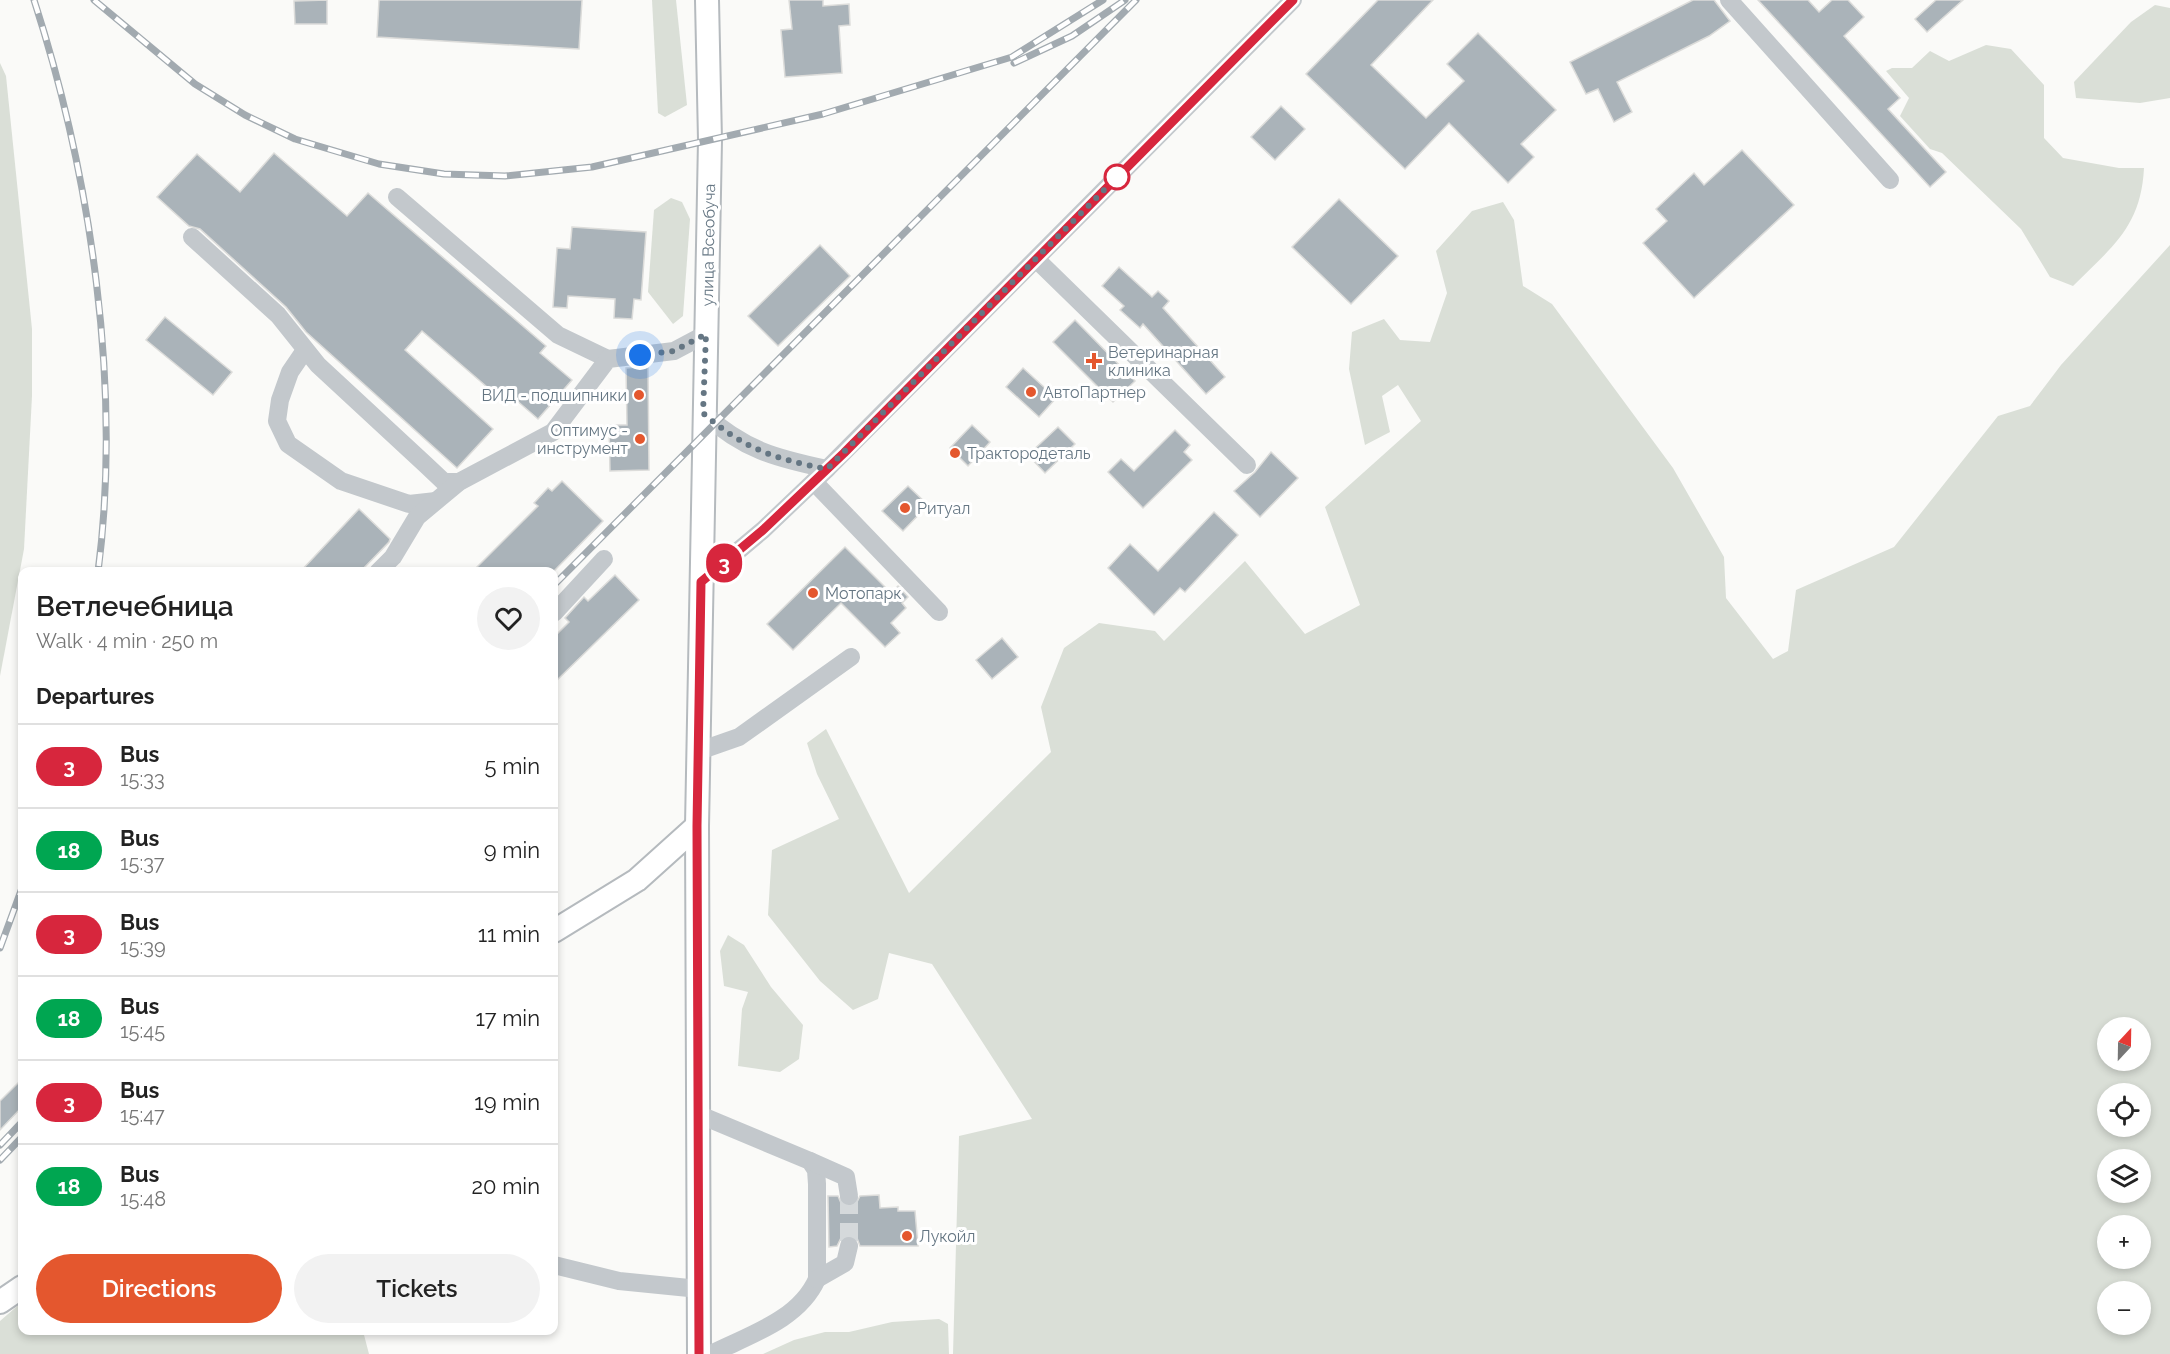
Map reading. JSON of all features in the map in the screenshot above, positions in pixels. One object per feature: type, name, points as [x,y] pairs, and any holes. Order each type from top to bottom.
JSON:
[{"type":"main road","name":"улица Всеобуча","points":[[699,1354],[700,1115],[697,826],[703,413],[710,140],[706,0]]},
{"type":"main road","points":[[558,929],[638,880],[697,826]]},
{"type":"main road","points":[[0,1302],[18,1290]]},
{"type":"street","points":[[701,582],[763,530],[814,482],[1293,0]]},
{"type":"street","points":[[1729,0],[1890,180]]},
{"type":"street","points":[[397,197],[558,335],[608,358],[674,351],[706,334]]},
{"type":"street","points":[[192,237],[278,315],[318,365],[444,482],[459,482]]},
{"type":"street","points":[[1036,260],[1247,465]]},
{"type":"street","points":[[305,350],[290,372],[280,400],[277,421],[288,444],[341,481],[409,504],[436,501]]},
{"type":"street","points":[[394,564],[417,517],[459,482],[553,432],[608,358]]},
{"type":"street","points":[[703,413],[724,433],[763,454],[827,469]]},
{"type":"street","points":[[814,482],[939,612]]},
{"type":"street","points":[[558,609],[604,560]]},
{"type":"street","points":[[699,751],[739,737],[851,657]]},
{"type":"street","points":[[700,1115],[846,1177],[849,1196]]},
{"type":"street","points":[[711,1354],[792,1312],[806,1300],[817,1279],[816,1170],[810,1161]]},
{"type":"street","points":[[817,1279],[845,1263],[849,1246]]},
{"type":"street","points":[[558,1266],[619,1281],[699,1289]]},
{"type":"shaded area","points":[[652,0],[676,0],[687,105],[665,117],[658,113]]},
{"type":"shaded area","points":[[2155,5],[2170,8],[2170,98],[2140,103],[2076,98],[2074,82],[2131,22]]},
{"type":"shaded area","points":[[1986,45],[2011,49],[2044,85],[2044,138],[2063,158],[2119,168],[2144,168],[2142,188],[2130,221],[2112,247],[2073,286],[2050,277],[2021,229],[1942,153],[1930,149],[1900,116],[1909,98],[1886,71],[1892,68],[1912,68],[1930,51],[1949,61]]},
{"type":"shaded area","points":[[0,63],[6,76],[32,329],[32,396],[24,549],[21,567],[18,567],[18,581],[0,676]]},
{"type":"shaded area","points":[[671,198],[682,202],[690,219],[683,316],[673,324],[648,292],[654,210]]},
{"type":"shaded area","points":[[1503,202],[1514,220],[1523,286],[1552,304],[1673,468],[1724,557],[1726,598],[1773,659],[1788,651],[1796,590],[1894,547],[1998,416],[2030,406],[2061,365],[2170,245],[2170,1354],[953,1354],[959,1136],[1032,1119],[932,964],[889,953],[878,999],[853,1010],[820,981],[768,915],[772,850],[839,819],[817,774],[807,743],[826,729],[909,893],[1051,752],[1041,707],[1064,648],[1099,623],[1155,631],[1164,641],[1245,561],[1305,634],[1360,605],[1325,507],[1421,421],[1398,385],[1382,396],[1390,432],[1365,445],[1349,369],[1352,332],[1384,319],[1400,340],[1430,342],[1447,293],[1436,251],[1472,211]]},
{"type":"shaded area","points":[[728,935],[744,945],[771,987],[803,1025],[799,1059],[780,1072],[738,1066],[742,1009],[748,992],[724,986],[720,951]]},
{"type":"shaded area","points":[[18,1305],[18,1335],[364,1335],[369,1354],[0,1354],[0,1321]]},
{"type":"shaded area","points":[[939,1319],[948,1324],[949,1354],[763,1354],[794,1340],[825,1332],[849,1332],[892,1322]]},
{"type":"building","points":[[327,0],[327,24],[295,24],[294,1]]},
{"type":"building","points":[[379,0],[582,0],[579,49],[377,37]]},
{"type":"building","points":[[789,0],[823,0],[823,6],[849,4],[850,25],[839,26],[842,73],[785,77],[781,30],[792,29]]},
{"type":"building","points":[[1378,0],[1433,0],[1371,65],[1426,118],[1464,81],[1447,64],[1478,33],[1556,110],[1521,144],[1534,157],[1508,183],[1449,123],[1405,169],[1306,74]]},
{"type":"building","points":[[1693,0],[1714,0],[1730,21],[1709,36],[1617,82],[1632,112],[1614,122],[1598,89],[1586,94],[1570,62]]},
{"type":"building","points":[[1758,0],[1808,0],[1819,12],[1832,0],[1848,0],[1864,17],[1844,36],[1900,98],[1888,109],[1946,172],[1930,187]]},
{"type":"building","points":[[1936,0],[1963,0],[1927,32],[1915,19]]},
{"type":"building","points":[[1281,106],[1305,129],[1275,160],[1251,137]]},
{"type":"building","points":[[1742,150],[1794,205],[1694,298],[1643,243],[1667,221],[1656,209],[1694,173],[1704,185]]},
{"type":"building","points":[[274,153],[347,216],[368,193],[546,346],[540,353],[572,380],[538,419],[507,392],[501,399],[422,331],[405,350],[493,429],[457,468],[306,332],[286,307],[200,229],[189,226],[157,197],[197,154],[240,192]]},
{"type":"building","points":[[1339,199],[1398,256],[1351,304],[1292,247]]},
{"type":"building","points":[[572,227],[646,232],[641,300],[634,299],[632,319],[614,318],[615,299],[568,296],[567,308],[553,307],[557,248],[570,249]]},
{"type":"building","points":[[820,245],[850,276],[778,346],[748,316]]},
{"type":"building","points":[[1119,267],[1152,297],[1158,291],[1169,301],[1163,308],[1225,377],[1206,394],[1143,324],[1140,328],[1120,310],[1124,306],[1102,286]]},
{"type":"building","points":[[165,317],[232,372],[213,395],[146,340]]},
{"type":"building","name":"Ветеринарная клиника","points":[[1075,320],[1135,381],[1113,402],[1053,342]]},
{"type":"building","points":[[648,366],[649,470],[610,471],[609,425],[627,425],[626,368]]},
{"type":"building","name":"АвтоПартнер","points":[[1023,368],[1056,398],[1039,417],[1006,387]]},
{"type":"building","points":[[972,425],[990,442],[968,466],[950,448]]},
{"type":"building","points":[[1058,427],[1075,444],[1045,473],[1028,455]]},
{"type":"building","points":[[1175,430],[1190,445],[1184,452],[1192,460],[1143,508],[1108,472],[1121,459],[1134,471]]},
{"type":"building","points":[[1271,452],[1298,478],[1260,517],[1234,491],[1255,472]]},
{"type":"building","points":[[562,481],[603,521],[558,567],[477,567],[538,506],[534,503],[548,488],[552,491]]},
{"type":"building","name":"Ритуал","points":[[908,486],[928,505],[903,531],[882,511]]},
{"type":"building","points":[[359,509],[390,539],[365,567],[305,567]]},
{"type":"building","points":[[1214,512],[1238,535],[1185,592],[1180,588],[1154,615],[1108,568],[1130,544],[1158,571]]},
{"type":"building","points":[[845,547],[891,593],[898,586],[908,597],[902,603],[906,608],[891,623],[900,633],[885,647],[841,603],[793,650],[767,624]]},
{"type":"building","points":[[615,575],[639,600],[558,679],[558,633],[569,622],[565,618],[584,597],[588,601]]},
{"type":"building","points":[[1002,638],[1018,657],[992,679],[976,660]]},
{"type":"building","points":[[18,1083],[18,1111],[0,1130],[0,1101]]},
{"type":"building","points":[[879,1195],[880,1208],[898,1207],[898,1211],[915,1211],[918,1246],[860,1246],[857,1238],[851,1235],[841,1238],[837,1246],[829,1247],[828,1196],[838,1196],[841,1203],[850,1207],[856,1204],[860,1196]]},
{"type":"tunnel","points":[[849,1196],[849,1246]]},
{"type":"railway","points":[[34,0],[71,138],[86,210],[96,283],[103,356],[106,429],[104,502],[98,567]]},
{"type":"railway","points":[[94,0],[195,84],[245,115],[295,139],[379,164],[444,174],[505,176],[592,167],[823,114],[1012,57],[1103,0]]},
{"type":"railway","points":[[1014,63],[1072,36],[1125,0]]},
{"type":"railway","points":[[558,581],[1136,0]]},
{"type":"railway","points":[[0,948],[18,899]]},
{"type":"railway","points":[[0,1145],[18,1126]]},
{"type":"railway","points":[[0,1160],[18,1141]]},
{"type":"bus line","name":"3","points":[[699,1354],[700,1115],[697,826],[701,582],[763,530],[844,453],[1293,0]]},
{"type":"place","name":"Ветеринарная клиника","points":[[1094,361]]},
{"type":"place","name":"АвтоПартнер","points":[[1031,392]]},
{"type":"place","name":"ВИД - подшипники","points":[[639,395]]},
{"type":"place","name":"Оптимус - инструмент","points":[[640,439]]},
{"type":"place","name":"Трактородеталь","points":[[955,453]]},
{"type":"place","name":"Ритуал","points":[[905,508]]},
{"type":"place","name":"Мотопарк","points":[[813,593]]},
{"type":"place","name":"Лукойл","points":[[907,1236]]},
{"type":"route","points":[[640,355],[674,351],[706,334],[703,413],[724,433],[763,454],[827,469],[1117,177]]}]
